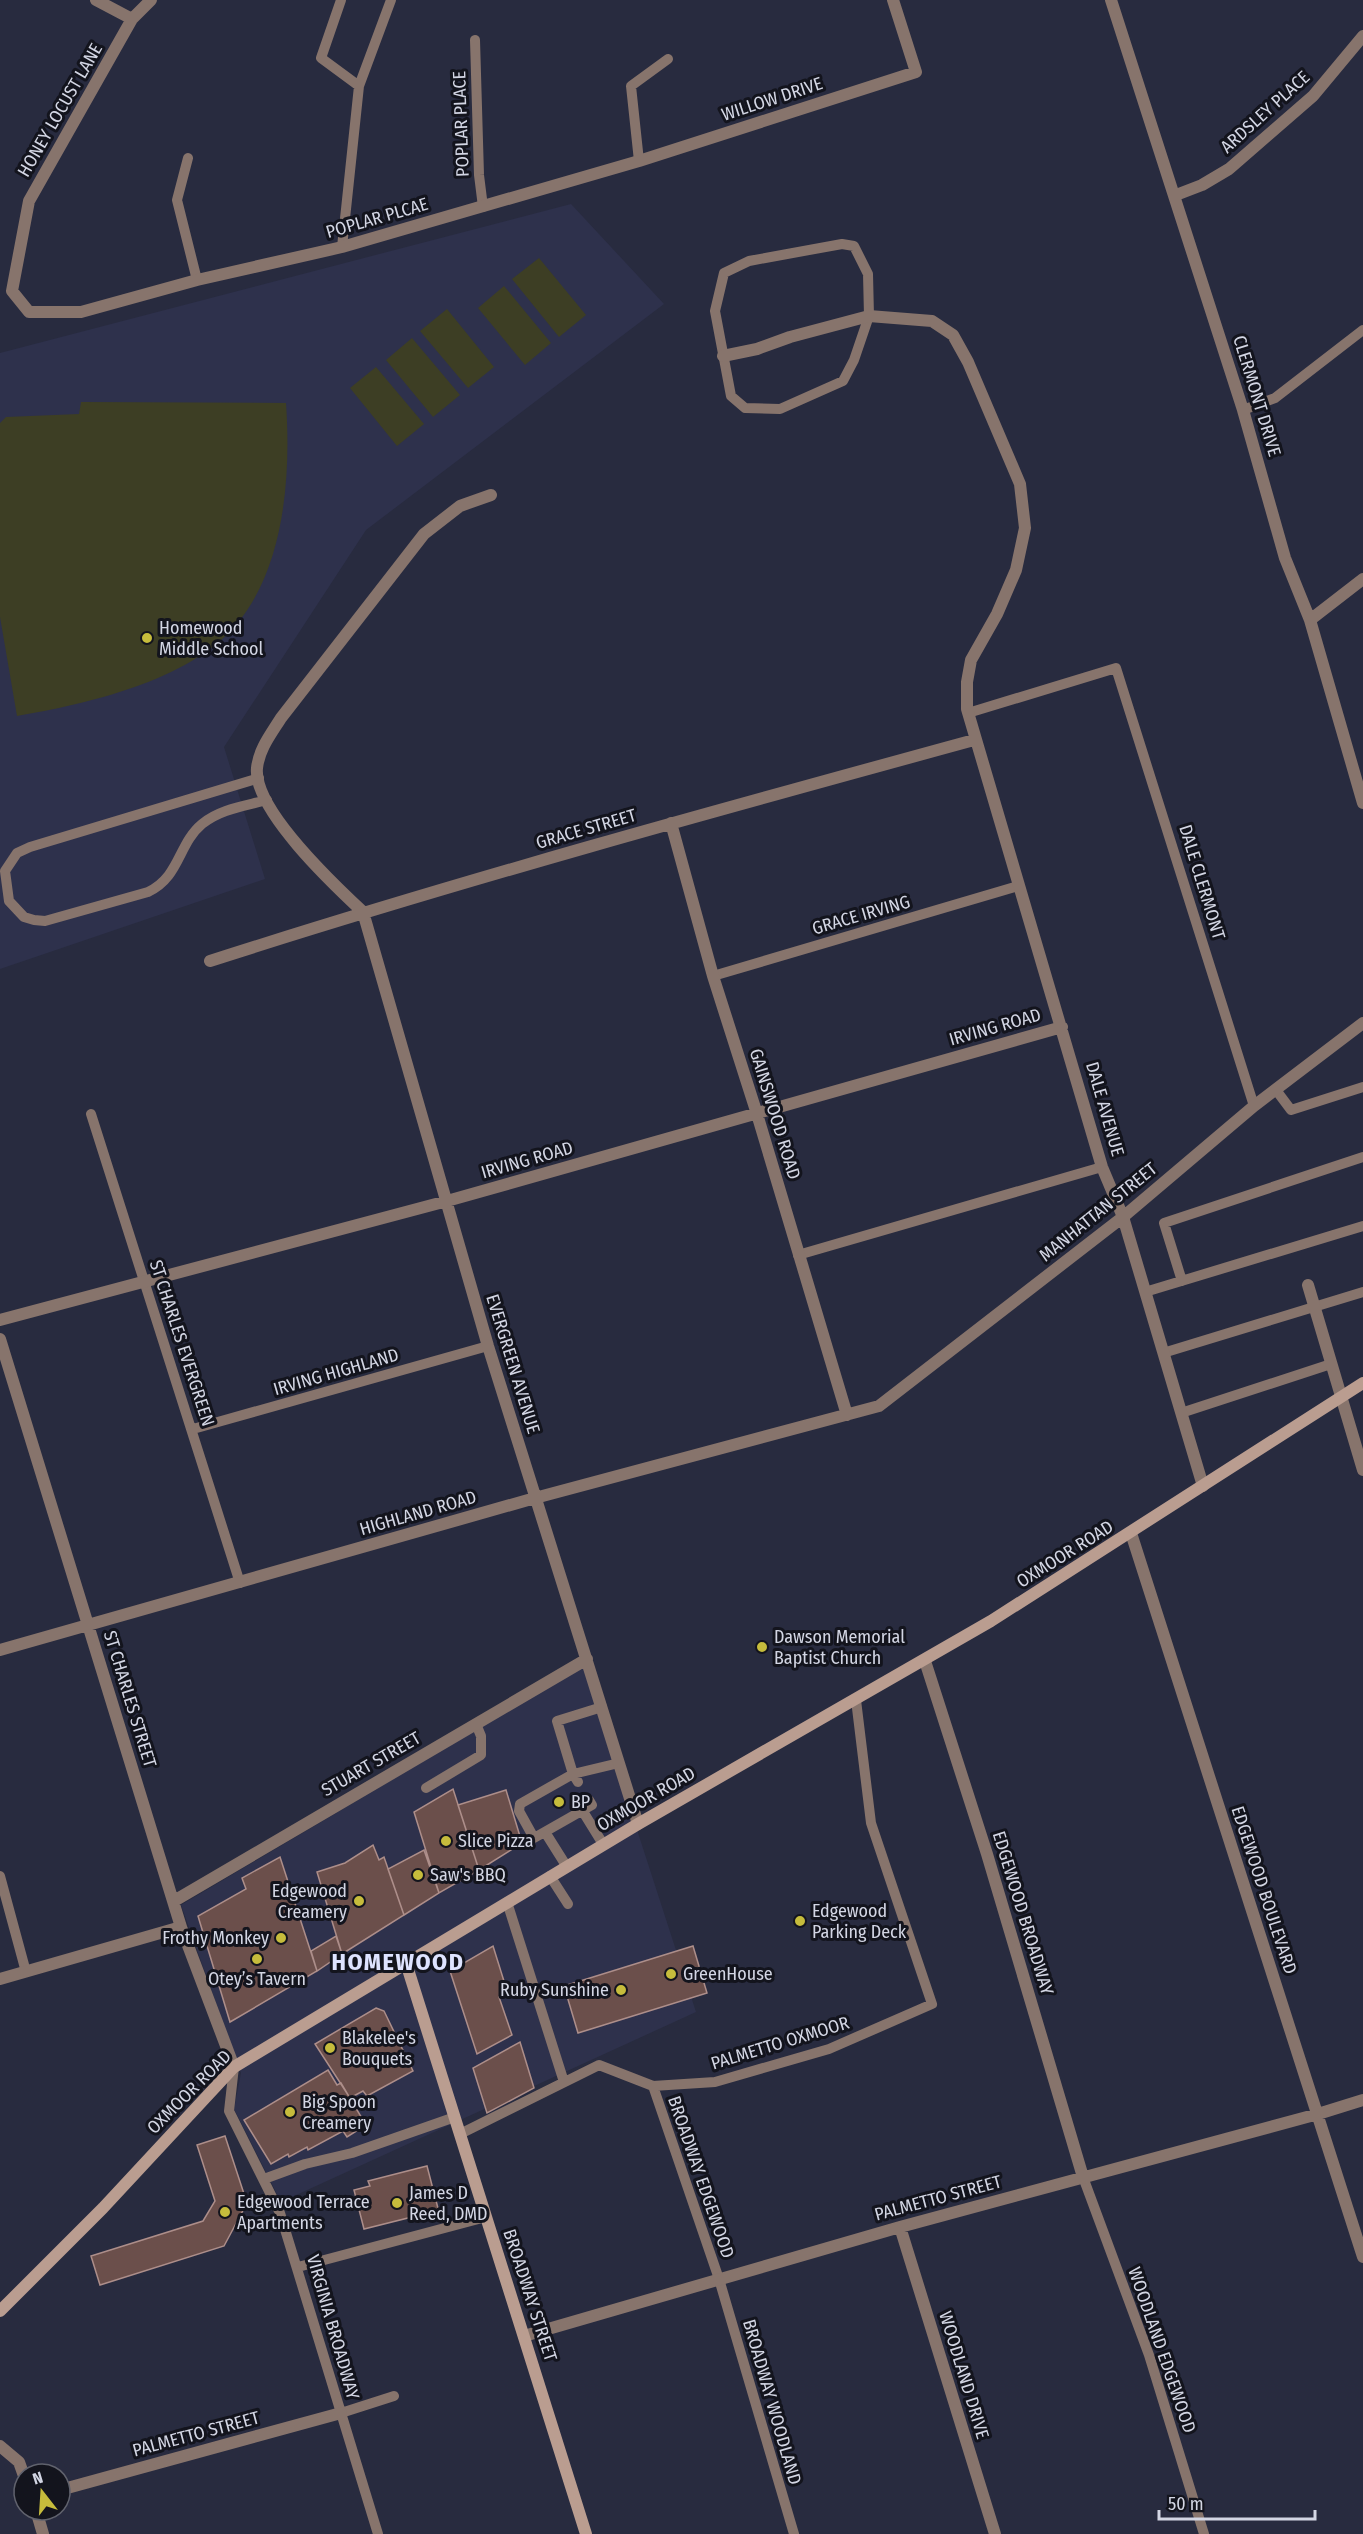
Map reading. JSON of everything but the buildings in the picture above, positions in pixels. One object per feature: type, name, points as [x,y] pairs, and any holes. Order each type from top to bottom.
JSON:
[{"type":"main road","name":"OXMOOR ROAD","points":[[0,2311],[103,2208],[234,2067],[603,1844],[925,1661],[1131,1533],[1363,1383]]},
{"type":"main road","name":"BROADWAY STREET","points":[[406,1963],[586,2534]]},
{"type":"street","points":[[96,0],[132,19]]},
{"type":"street","name":"HONEY LOCUST LANE","points":[[12,291],[29,201],[132,19],[151,0]]},
{"type":"street","name":"WILLOW DRIVE","points":[[639,161],[916,72],[893,0]]},
{"type":"street","name":"CLERMONT DRIVE","points":[[1112,0],[1243,410],[1285,558],[1310,620],[1363,803]]},
{"type":"street","name":"ARDSLEY PLACE","points":[[1176,195],[1202,185],[1229,169],[1313,96],[1363,36]]},
{"type":"street","name":"POPLAR PLCAE","points":[[12,291],[29,312],[81,312],[197,280],[342,248],[639,161]]},
{"type":"street","name":"DALE AVENUE","points":[[723,356],[757,349],[790,337],[869,316],[932,321],[953,335],[968,362],[1020,484],[1025,528],[1018,560],[997,614],[971,660],[967,682],[968,713],[974,740],[1062,1027],[1102,1167],[1123,1217],[1203,1486]]},
{"type":"street","points":[[363,912],[316,869],[289,836],[267,800],[257,770],[264,744],[281,718],[424,534],[460,506],[491,495]]},
{"type":"street","points":[[1310,620],[1363,579]]},
{"type":"street","name":"GRACE STREET","points":[[210,962],[363,912],[974,740]]},
{"type":"street","name":"GAINSWOOD ROAD","points":[[671,824],[713,976],[847,1415]]},
{"type":"street","name":"EVERGREEN AVENUE","points":[[363,912],[488,1346],[638,1824]]},
{"type":"street","name":"MANHATTAN STREET","points":[[847,1415],[879,1406],[1123,1217],[1254,1106],[1363,1023]]},
{"type":"street","name":"IRVING ROAD","points":[[0,1320],[143,1280],[447,1201],[1062,1027]]},
{"type":"street","points":[[1308,1285],[1363,1470]]},
{"type":"street","name":"ST CHARLES STREET","points":[[0,1339],[181,1927],[234,2067]]},
{"type":"street","name":"HIGHLAND ROAD","points":[[0,1650],[536,1498],[847,1415]]},
{"type":"street","name":"EDGEWOOD BOULEVARD","points":[[1131,1533],[1363,2257]]},
{"type":"street","name":"STUART STREET","points":[[174,1900],[587,1659]]},
{"type":"street","name":"EDGEWOOD BROADWAY","points":[[925,1661],[987,1854],[1083,2177]]},
{"type":"street","points":[[0,1979],[181,1927]]},
{"type":"street","name":"PALMETTO STREET","points":[[524,2336],[900,2227],[1363,2100]]},
{"type":"street","name":"WOODLAND DRIVE","points":[[900,2227],[995,2534]]},
{"type":"street","name":"PALMETTO STREET","points":[[72,2487],[341,2413]]},
{"type":"street","points":[[0,2446],[19,2462]]},
{"type":"lane","points":[[341,0],[321,58],[359,86]]},
{"type":"lane","points":[[342,248],[359,86],[391,0]]},
{"type":"lane","name":"POPLAR PLACE","points":[[475,40],[479,176],[483,207]]},
{"type":"lane","points":[[639,161],[631,86],[668,59]]},
{"type":"lane","points":[[188,158],[177,200],[197,280]]},
{"type":"lane","points":[[842,244],[854,246],[868,274],[869,316],[854,360],[843,381],[780,409],[745,408],[731,396],[716,311],[724,273],[749,261],[842,244]]},
{"type":"lane","points":[[1243,410],[1275,398],[1363,330]]},
{"type":"lane","name":"DALE CLERMONT","points":[[968,713],[1116,668],[1254,1106]]},
{"type":"lane","points":[[259,778],[30,847],[17,854],[4,872],[9,901],[24,917],[45,921],[148,892],[162,886],[200,825],[232,809],[267,800]]},
{"type":"lane","name":"GRACE IRVING","points":[[713,976],[1018,886]]},
{"type":"lane","points":[[1276,1090],[1291,1110],[1363,1087]]},
{"type":"lane","name":"ST CHARLES EVERGREEN","points":[[91,1114],[193,1429],[240,1583]]},
{"type":"lane","points":[[1182,1281],[1164,1223],[1363,1157]]},
{"type":"lane","points":[[798,1255],[1102,1167]]},
{"type":"lane","points":[[1145,1292],[1363,1226]]},
{"type":"lane","points":[[1163,1353],[1363,1292]]},
{"type":"lane","name":"IRVING HIGHLAND","points":[[193,1429],[488,1346]]},
{"type":"lane","points":[[1181,1413],[1331,1364]]},
{"type":"lane","name":"PALMETTO OXMOOR","points":[[564,2082],[599,2065],[653,2086],[715,2082],[829,2049],[932,2004],[871,1823],[856,1700]]},
{"type":"lane","points":[[576,1778],[557,1721],[602,1707]]},
{"type":"lane","points":[[426,1788],[482,1755],[481,1736],[476,1724]]},
{"type":"lane","points":[[590,1800],[592,1805],[555,1823],[534,1838],[519,1811],[520,1804],[540,1798],[576,1778],[619,1763]]},
{"type":"lane","points":[[582,1810],[603,1844]]},
{"type":"lane","points":[[545,1832],[567,1867]]},
{"type":"lane","points":[[0,1876],[26,1972]]},
{"type":"lane","points":[[550,1876],[568,1904]]},
{"type":"lane","points":[[460,2134],[564,2082],[507,1902]]},
{"type":"lane","name":"VIRGINIA BROADWAY","points":[[234,2067],[229,2111],[280,2213],[378,2534]]},
{"type":"lane","name":"BROADWAY EDGEWOOD","points":[[653,2086],[719,2279]]},
{"type":"lane","points":[[264,2179],[304,2164],[352,2153],[455,2117]]},
{"type":"lane","name":"WOODLAND EDGEWOOD","points":[[1083,2177],[1149,2355],[1204,2534]]},
{"type":"lane","points":[[298,2266],[486,2217]]},
{"type":"lane","name":"BROADWAY WOODLAND","points":[[719,2279],[794,2534]]},
{"type":"lane","points":[[341,2413],[394,2396]]},
{"type":"shaded area","name":"Homewood Middle School","points":[[571,204],[664,304],[366,530],[224,747],[265,879],[0,969],[0,353]]},
{"type":"shaded area","points":[[584,1666],[696,2012],[281,2202],[234,2109],[241,2073],[181,1905]]},
{"type":"green space","points":[[539,258],[586,315],[559,337],[512,279]]},
{"type":"green space","points":[[504,286],[551,343],[525,365],[478,308]]},
{"type":"green space","points":[[447,309],[494,367],[468,388],[420,331]]},
{"type":"green space","points":[[412,338],[460,395],[433,417],[386,360]]},
{"type":"green space","points":[[376,367],[424,424],[397,446],[350,388]]},
{"type":"green space","points":[[81,402],[286,403],[287,460],[281,519],[275,548],[252,602],[236,625],[216,644],[191,661],[135,687],[74,705],[17,716],[0,617],[0,423],[6,417],[79,414]]},
{"type":"place","name":"Homewood Middle School","points":[[147,638]]},
{"type":"place","name":"Dawson Memorial Baptist Church","points":[[762,1647]]},
{"type":"place","name":"BP","points":[[559,1802]]},
{"type":"place","name":"Slice Pizza","points":[[446,1841]]},
{"type":"place","name":"Saw's BBQ","points":[[418,1875]]},
{"type":"place","name":"Edgewood Creamery","points":[[359,1901]]},
{"type":"place","name":"Edgewood Parking Deck","points":[[800,1921]]},
{"type":"place","name":"Frothy Monkey","points":[[281,1938]]},
{"type":"place","name":"Otey’s Tavern","points":[[257,1959]]},
{"type":"place","name":"GreenHouse","points":[[671,1974]]},
{"type":"place","name":"Ruby Sunshine","points":[[621,1990]]},
{"type":"place","name":"Blakelee's Bouquets","points":[[330,2048]]},
{"type":"place","name":"Big Spoon Creamery","points":[[290,2112]]},
{"type":"place","name":"James D Reed, DMD","points":[[397,2203]]},
{"type":"place","name":"Edgewood Terrace Apartments","points":[[225,2212]]},
{"type":"district","name":"HOMEWOOD","points":[[398,1962]]}]
